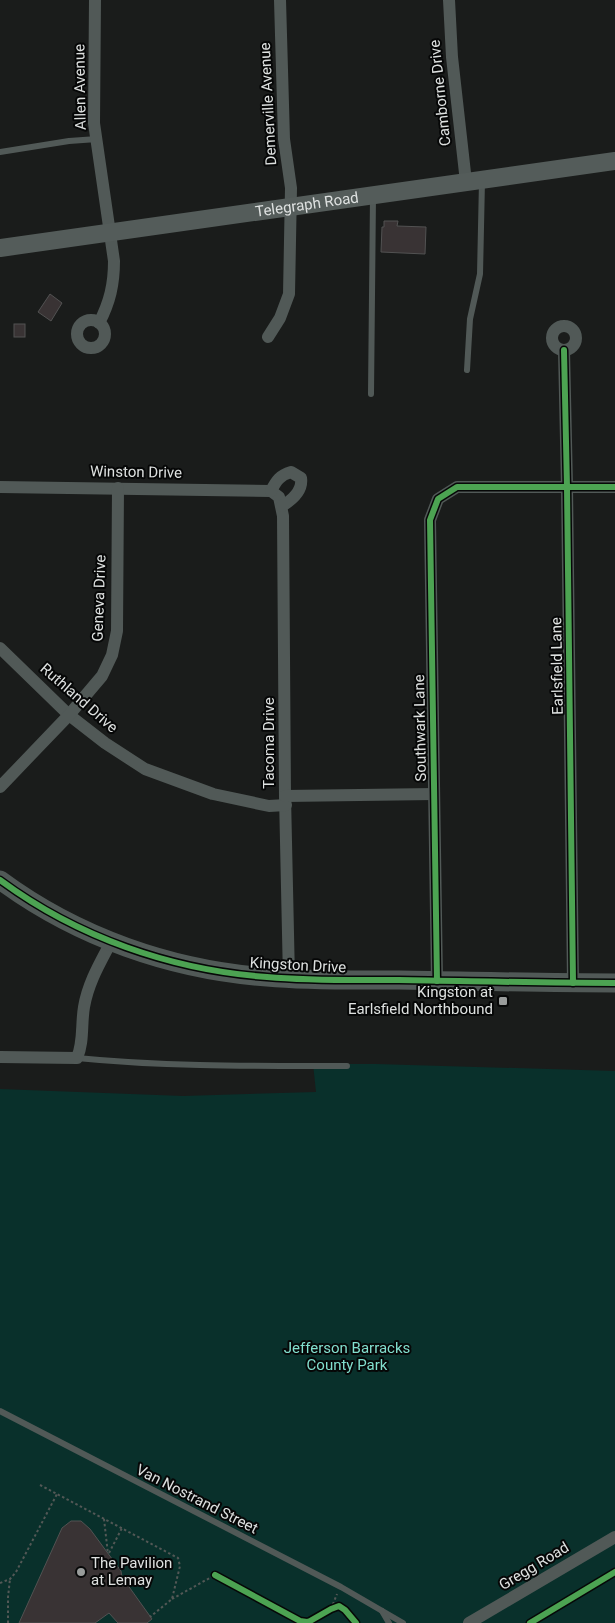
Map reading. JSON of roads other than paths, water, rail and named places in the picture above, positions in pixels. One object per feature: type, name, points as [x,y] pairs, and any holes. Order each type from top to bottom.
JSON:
[{"type":"main road","name":"Telegraph Road","points":[[0,248],[615,161]]},
{"type":"main road","name":"Kingston Drive","points":[[0,880],[53,915],[111,942],[166,960],[200,968],[244,975],[289,979],[615,983]]},
{"type":"street","name":"Allen Avenue","points":[[95,0],[94,123],[114,261],[111,296],[99,322]]},
{"type":"street","name":"Demerville Avenue","points":[[268,337],[280,318],[289,294],[291,188],[284,139],[280,0]]},
{"type":"street","name":"Camborne Drive","points":[[449,0],[452,58],[474,181]]},
{"type":"street","name":"Earlsfield Lane","points":[[564,350],[573,983]]},
{"type":"street","points":[[291,472],[301,478],[302,484],[298,492],[282,506],[279,496],[271,491],[276,481],[284,474],[291,472]]},
{"type":"street","name":"Winston Drive","points":[[0,487],[271,491]]},
{"type":"street","name":"Southwark Lane","points":[[437,981],[430,520],[438,499],[456,487],[567,487]]},
{"type":"street","points":[[567,487],[615,487]]},
{"type":"street","name":"Geneva Drive","points":[[0,787],[69,715],[102,676],[112,655],[116,631],[118,488]]},
{"type":"street","name":"Tacoma Drive","points":[[282,506],[284,516],[289,979]]},
{"type":"street","name":"Ruthland Drive","points":[[0,648],[69,715],[105,743],[146,769],[213,794],[269,806],[286,801],[434,794]]},
{"type":"street","points":[[0,1057],[77,1058],[81,1049],[84,1007],[91,980],[111,942]]},
{"type":"street","name":"Gregg Road","points":[[470,1623],[615,1537]]},
{"type":"lane","points":[[0,152],[69,141],[97,139]]},
{"type":"lane","points":[[467,370],[470,319],[480,274],[474,181]]},
{"type":"lane","points":[[371,394],[373,195]]},
{"type":"lane","points":[[77,1058],[120,1062],[232,1066],[347,1066]]},
{"type":"lane","name":"Van Nostrand Street","points":[[0,1412],[341,1587],[404,1623]]},
{"type":"lane","name":"Van Nostrand Street","points":[[381,1610],[389,1623]]},
{"type":"place","name":"Kingston at Earlsfield Northbound","points":[[503,1001]]},
{"type":"place","name":"The Pavilion at Lemay","points":[[81,1572]]},
{"type":"park label","name":"Jefferson Barracks County Park","points":[[347,1356]]}]
